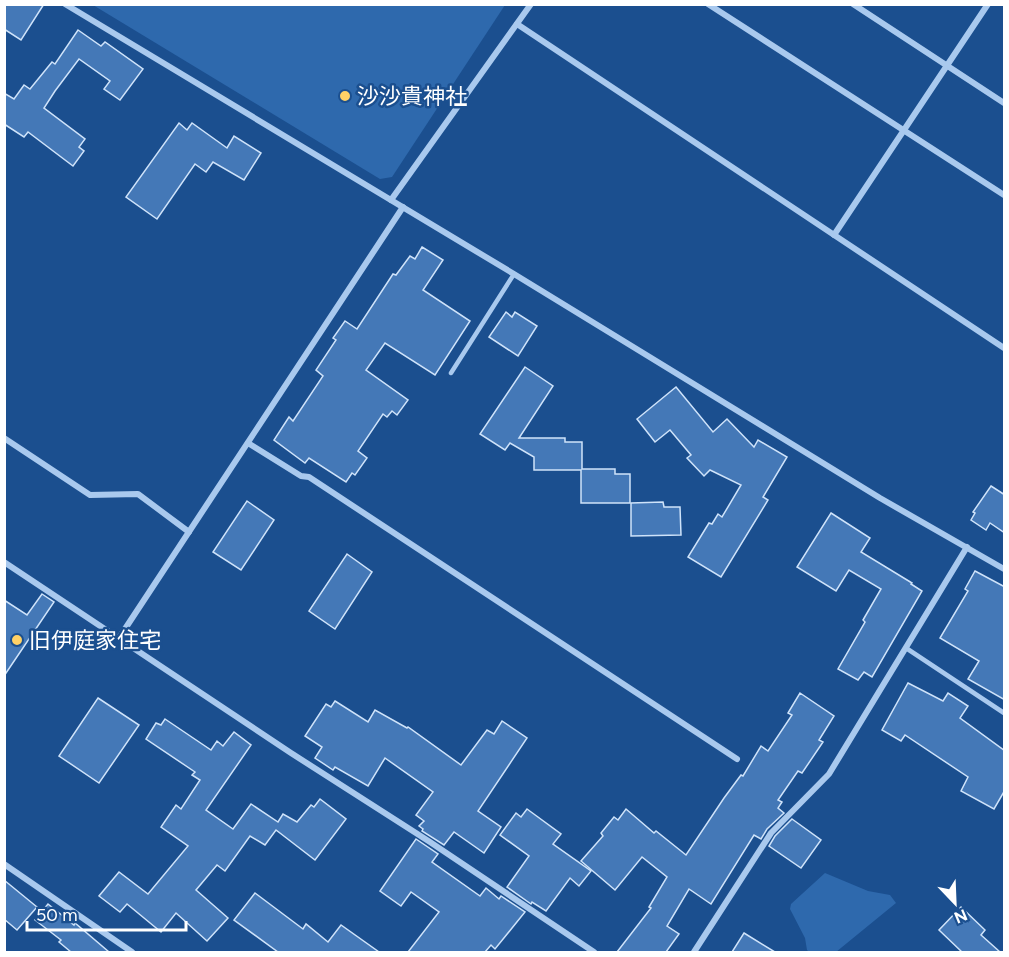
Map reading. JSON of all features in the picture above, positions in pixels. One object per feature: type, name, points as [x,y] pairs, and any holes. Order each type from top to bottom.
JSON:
[{"type":"street","points":[[65,4],[870,491],[1005,569]]},
{"type":"street","points":[[391,200],[531,4]]},
{"type":"street","points":[[708,4],[1005,195]]},
{"type":"street","points":[[853,4],[1005,103]]},
{"type":"street","points":[[834,235],[988,4]]},
{"type":"street","points":[[517,24],[1005,348]]},
{"type":"street","points":[[119,638],[403,207]]},
{"type":"street","points":[[4,438],[90,495],[138,494],[189,532]]},
{"type":"street","points":[[248,443],[301,476],[309,477],[736,759]]},
{"type":"street","points":[[694,952],[771,833],[829,774],[967,547]]},
{"type":"street","points":[[4,562],[594,952]]},
{"type":"street","points":[[4,864],[132,952]]},
{"type":"lane","points":[[451,373],[514,274]]},
{"type":"lane","points":[[906,648],[1005,713]]},
{"type":"shaded area","name":"沙沙貴神社","points":[[505,4],[392,177],[380,179],[93,5]]},
{"type":"shaded area","points":[[825,873],[868,891],[890,895],[896,903],[836,952],[809,952],[805,938],[790,909],[791,904]]},
{"type":"building","points":[[4,4],[44,4],[21,40],[4,29]]},
{"type":"building","points":[[78,30],[101,46],[105,42],[143,69],[120,100],[104,89],[110,81],[79,59],[55,91],[44,108],[85,139],[79,147],[84,151],[73,166],[28,132],[24,137],[4,124],[4,93],[14,99],[24,85],[30,89],[52,62],[55,64]]},
{"type":"building","points":[[179,123],[187,130],[192,123],[227,148],[234,136],[261,153],[244,180],[213,162],[206,172],[195,164],[157,219],[126,197]]},
{"type":"building","points":[[422,247],[443,260],[423,290],[470,321],[435,375],[385,343],[366,370],[408,400],[397,415],[392,411],[387,417],[383,414],[358,451],[367,458],[355,475],[352,473],[346,482],[309,458],[305,463],[274,440],[289,417],[293,421],[323,376],[316,370],[336,340],[333,338],[345,321],[357,329],[393,274],[396,275],[410,256],[415,259]]},
{"type":"building","points":[[506,312],[512,317],[515,312],[537,326],[518,356],[489,337]]},
{"type":"building","points":[[525,367],[553,386],[519,438],[565,438],[565,442],[582,442],[582,469],[615,469],[615,474],[630,474],[630,503],[581,503],[581,470],[534,470],[534,457],[510,443],[505,450],[480,434]]},
{"type":"building","points":[[676,387],[713,432],[727,419],[754,447],[758,440],[787,457],[763,497],[768,500],[721,577],[688,557],[709,523],[712,524],[718,514],[722,517],[741,485],[710,470],[704,476],[687,458],[691,455],[670,430],[655,442],[637,419]]},
{"type":"building","points":[[991,486],[1005,495],[1005,533],[990,523],[986,530],[971,520],[975,513],[973,512]]},
{"type":"building","points":[[247,501],[274,520],[241,570],[213,552]]},
{"type":"building","points":[[663,502],[664,507],[680,507],[681,535],[631,536],[631,503]]},
{"type":"building","points":[[831,513],[870,538],[861,552],[922,591],[872,677],[864,672],[858,680],[838,669],[881,589],[849,570],[836,591],[797,567]]},
{"type":"building","points":[[347,554],[372,572],[335,629],[309,611]]},
{"type":"building","points":[[975,571],[1005,587],[1005,700],[968,679],[979,661],[940,638],[968,591],[965,589]]},
{"type":"building","name":"旧伊庭家住宅","points":[[42,594],[54,602],[4,676],[4,600],[27,615]]},
{"type":"building","points":[[908,683],[943,701],[948,693],[968,706],[960,718],[1005,751],[1005,790],[994,809],[961,791],[968,777],[905,735],[901,741],[882,730]]},
{"type":"building","points":[[800,693],[834,716],[819,740],[823,742],[802,773],[798,771],[778,800],[782,802],[778,808],[784,813],[767,829],[761,839],[754,835],[711,904],[689,889],[667,926],[679,934],[666,952],[617,952],[651,908],[649,907],[667,877],[642,857],[615,890],[581,861],[603,836],[601,833],[614,817],[618,820],[626,809],[654,833],[656,831],[686,855],[724,798],[741,775],[743,776],[761,746],[768,751],[792,715],[788,713]]},
{"type":"building","points":[[98,698],[139,725],[99,783],[59,756]]},
{"type":"building","points":[[335,701],[368,722],[375,710],[408,727],[461,765],[487,730],[494,734],[502,721],[527,738],[478,811],[501,827],[484,853],[454,832],[444,845],[422,831],[423,829],[419,826],[424,821],[416,815],[433,792],[385,758],[368,786],[335,767],[333,770],[315,758],[322,747],[305,736],[326,704],[331,707]]},
{"type":"building","points":[[165,719],[211,750],[217,741],[223,746],[234,732],[251,745],[206,810],[233,829],[251,804],[278,822],[283,814],[297,822],[311,805],[314,807],[320,799],[346,819],[315,860],[276,830],[265,845],[250,836],[225,871],[217,865],[196,890],[228,918],[207,941],[176,913],[161,932],[127,904],[120,912],[99,896],[119,872],[148,894],[188,846],[161,827],[176,805],[181,809],[200,780],[192,775],[195,772],[146,739],[156,723],[161,725]]},
{"type":"building","points":[[527,809],[561,834],[553,844],[591,871],[579,886],[570,878],[546,911],[532,902],[531,904],[507,887],[529,856],[500,835],[516,813],[521,817]]},
{"type":"building","points":[[792,819],[821,840],[801,868],[769,846],[775,836]]},
{"type":"building","points":[[416,839],[438,854],[432,862],[480,896],[486,888],[499,899],[501,896],[525,912],[495,949],[491,945],[485,952],[408,952],[439,912],[411,892],[401,906],[380,891]]},
{"type":"building","points":[[4,880],[37,907],[17,930],[4,919]]},
{"type":"building","points":[[255,893],[303,929],[306,924],[328,942],[341,925],[379,952],[278,952],[234,920]]},
{"type":"building","points":[[48,904],[109,952],[71,952],[59,942],[61,940],[35,920]]},
{"type":"building","points":[[961,907],[985,930],[981,935],[1000,952],[962,952],[939,930]]},
{"type":"building","points":[[744,933],[775,952],[732,952]]},
{"type":"place","name":"沙沙貴神社","points":[[345,96]]},
{"type":"place","name":"旧伊庭家住宅","points":[[17,640]]}]
